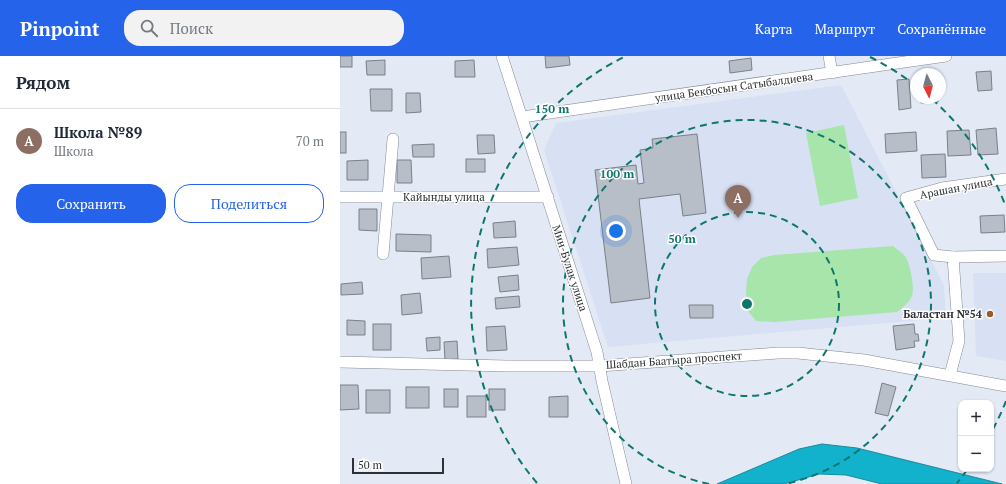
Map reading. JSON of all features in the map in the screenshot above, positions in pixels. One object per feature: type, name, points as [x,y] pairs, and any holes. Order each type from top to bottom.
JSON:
[{"type":"street","name":"Мин-Булак улица","points":[[502,56],[597,352],[626,484]]},
{"type":"street","points":[[829,56],[832,73]]},
{"type":"street","name":"улица Бекбосын Сатыбалдиева","points":[[522,117],[946,56]]},
{"type":"street","points":[[382,254],[393,139]]},
{"type":"street","name":"Арашан улица","points":[[953,257],[934,255],[906,198],[942,188],[1006,179]]},
{"type":"street","name":"Кайынды улица","points":[[340,197],[548,197]]},
{"type":"street","points":[[950,375],[959,341],[953,257],[1006,256]]},
{"type":"street","name":"Шабдан Баатыра проспект","points":[[340,362],[507,366],[600,366],[798,353],[864,360],[1006,386]]},
{"type":"shaded area","points":[[841,85],[944,285],[946,318],[608,347],[544,150],[556,123]]},
{"type":"shaded area","name":"Баластан №54","points":[[973,273],[1006,273],[1006,361],[976,356]]},
{"type":"green space","points":[[844,125],[858,198],[820,206],[806,133]]},
{"type":"green space","points":[[893,246],[907,259],[912,276],[913,287],[911,299],[897,312],[775,322],[756,321],[748,311],[746,292],[747,279],[752,267],[761,258],[774,255]]},
{"type":"water","points":[[822,444],[857,448],[1002,484],[882,484],[846,475],[819,474],[784,484],[717,484],[799,449]]},
{"type":"building","points":[[340,56],[352,56],[352,67],[340,67]]},
{"type":"building","points":[[545,56],[569,56],[570,65],[546,68]]},
{"type":"building","points":[[751,58],[752,70],[730,73],[729,61]]},
{"type":"building","points":[[385,60],[385,75],[367,75],[366,61]]},
{"type":"building","points":[[474,60],[475,77],[455,77],[455,61]]},
{"type":"building","points":[[991,71],[992,90],[978,91],[976,72]]},
{"type":"building","points":[[909,79],[911,108],[899,110],[897,80]]},
{"type":"building","points":[[370,89],[392,89],[392,111],[371,111]]},
{"type":"building","points":[[406,93],[420,93],[421,112],[406,113]]},
{"type":"building","points":[[996,128],[998,154],[978,155],[976,130]]},
{"type":"building","points":[[969,130],[971,155],[948,156],[947,131]]},
{"type":"building","points":[[340,132],[346,132],[346,153],[340,153]]},
{"type":"building","points":[[916,132],[917,151],[886,153],[885,134]]},
{"type":"building","points":[[697,134],[706,213],[683,216],[680,194],[639,199],[650,298],[611,303],[595,170],[636,165],[638,184],[644,183],[640,150],[653,148],[652,139]]},
{"type":"building","points":[[477,135],[494,135],[495,153],[478,154]]},
{"type":"building","points":[[434,144],[434,157],[413,157],[412,145]]},
{"type":"building","points":[[945,154],[946,177],[922,178],[921,155]]},
{"type":"building","points":[[466,159],[485,159],[485,172],[466,172]]},
{"type":"building","points":[[368,160],[368,180],[347,180],[347,161]]},
{"type":"building","points":[[397,160],[411,160],[412,183],[397,183]]},
{"type":"building","points":[[359,209],[377,209],[377,231],[359,230]]},
{"type":"building","points":[[1004,215],[1005,232],[981,233],[980,216]]},
{"type":"building","points":[[515,221],[516,237],[494,238],[493,223]]},
{"type":"building","points":[[396,234],[431,235],[431,252],[396,251]]},
{"type":"building","points":[[517,247],[519,265],[488,268],[487,249]]},
{"type":"building","points":[[449,256],[451,277],[422,279],[421,258]]},
{"type":"building","points":[[518,275],[519,290],[500,292],[498,277]]},
{"type":"building","points":[[362,282],[363,294],[341,295],[341,284]]},
{"type":"building","points":[[420,293],[422,313],[402,315],[401,295]]},
{"type":"building","points":[[519,296],[520,307],[496,309],[495,298]]},
{"type":"building","points":[[689,305],[713,305],[713,318],[690,318]]},
{"type":"building","points":[[347,320],[365,321],[365,335],[347,335]]},
{"type":"building","points":[[373,324],[391,324],[391,350],[373,350]]},
{"type":"building","points":[[914,324],[915,334],[918,334],[919,341],[914,341],[915,347],[896,350],[893,326]]},
{"type":"building","points":[[505,326],[507,350],[487,351],[486,327]]},
{"type":"building","points":[[440,337],[440,350],[427,351],[426,338]]},
{"type":"building","points":[[457,341],[458,359],[445,360],[444,342]]},
{"type":"building","points":[[882,383],[896,387],[888,416],[875,413]]},
{"type":"building","points":[[340,385],[358,385],[359,409],[340,410]]},
{"type":"building","points":[[406,387],[429,387],[429,408],[406,408]]},
{"type":"building","points":[[444,389],[458,389],[458,407],[444,407]]},
{"type":"building","points":[[489,389],[505,389],[505,410],[489,410]]},
{"type":"building","points":[[366,390],[390,390],[390,413],[366,413]]},
{"type":"building","points":[[467,396],[486,396],[486,417],[467,417]]},
{"type":"building","points":[[568,396],[568,417],[549,417],[549,397]]},
{"type":"place","name":"Школа №89","points":[[738,218]]},
{"type":"place","name":"Баластан №54","points":[[990,314]]}]
